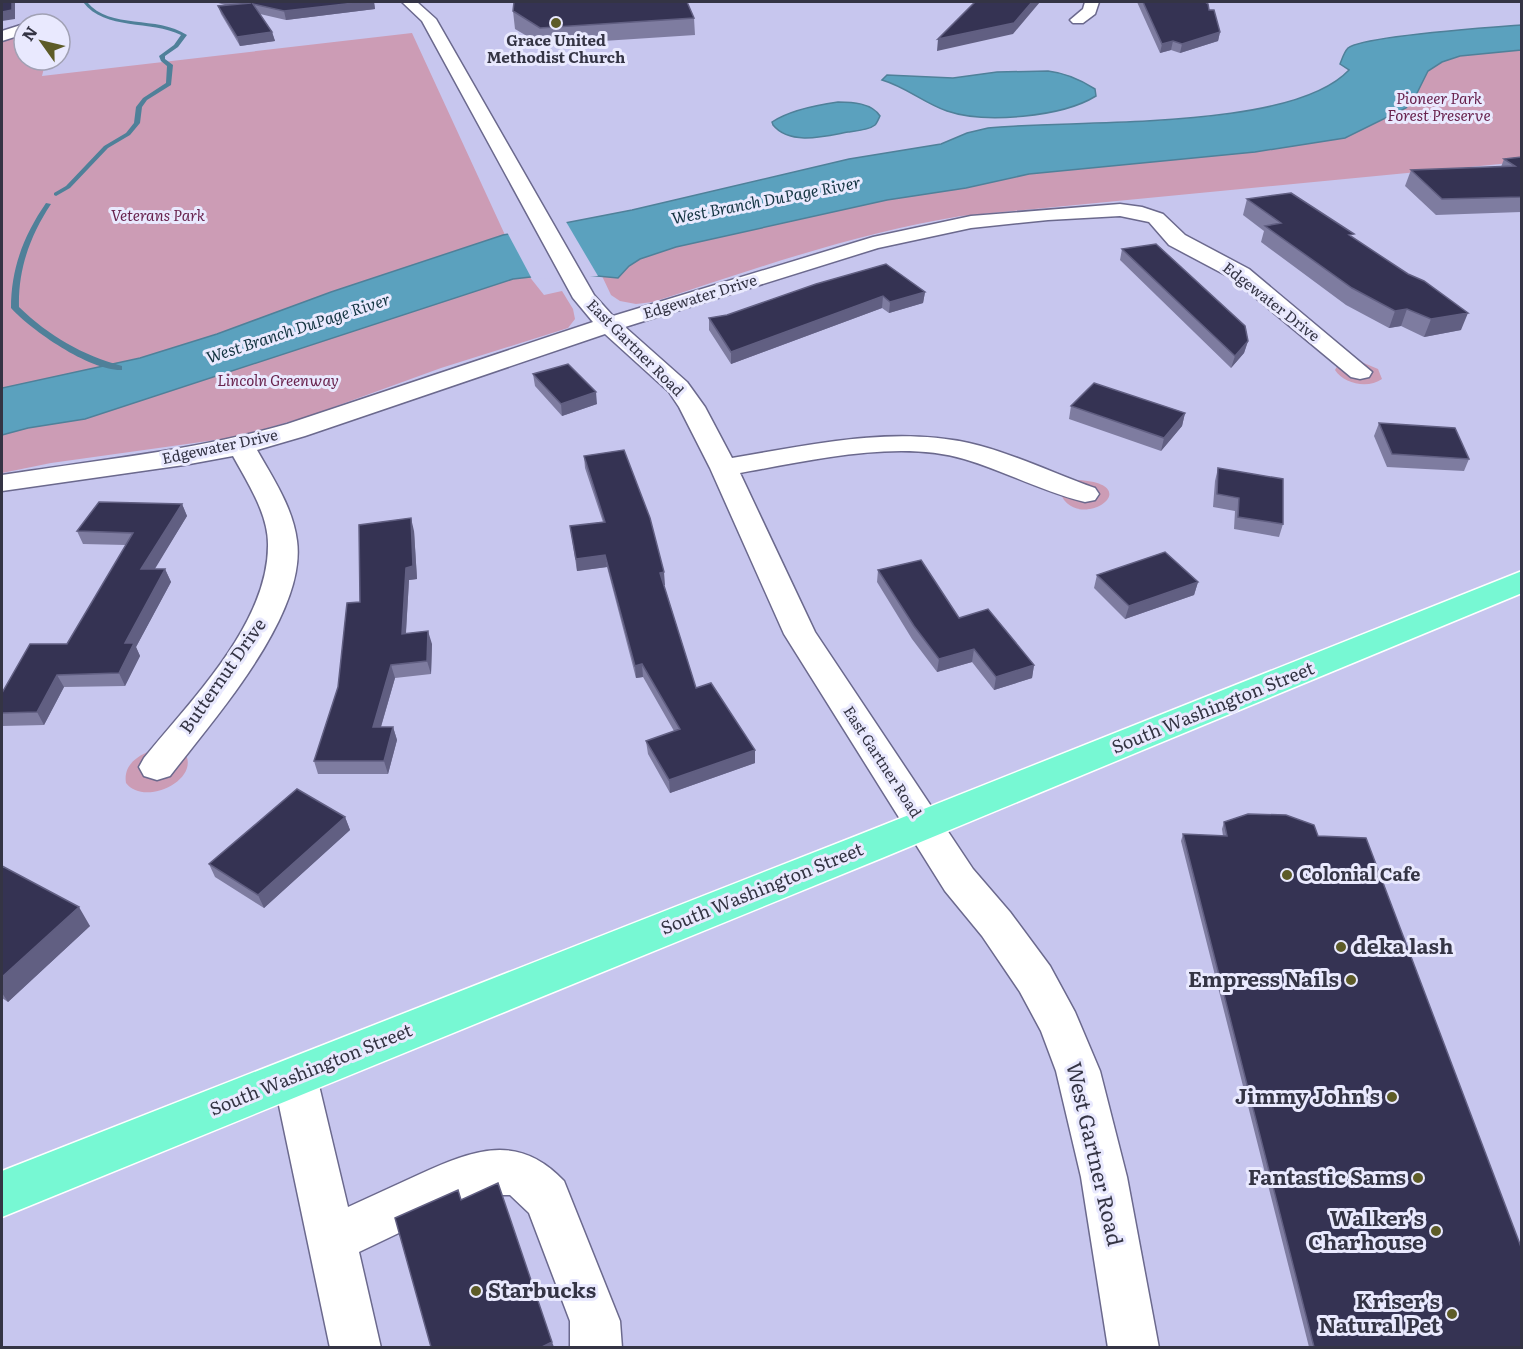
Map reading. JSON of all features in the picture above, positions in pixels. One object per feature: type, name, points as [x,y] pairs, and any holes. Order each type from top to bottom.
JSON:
[{"type":"main road","name":"South Washington Street","points":[[2,1194],[923,825],[1521,581]]},
{"type":"street","name":"East Gartner Road","points":[[409,2],[428,19],[536,207],[584,298],[609,326],[678,387],[692,407],[724,468],[800,634],[923,825]]},
{"type":"street","points":[[1078,20],[1090,10],[1092,2]]},
{"type":"street","name":"Edgewater Drive","points":[[2,483],[184,457],[241,446],[296,430],[460,373],[873,243],[916,232],[1011,217],[1120,210],[1142,213],[1156,218],[1177,240],[1241,274],[1360,372]]},
{"type":"street","points":[[724,468],[831,449],[920,444],[967,451],[1085,494]]},
{"type":"street","name":"Butternut Drive","points":[[158,767],[247,649],[269,610],[280,577],[283,543],[279,522],[241,446]]},
{"type":"street","name":"West Gartner Road","points":[[923,825],[958,880],[996,924],[1035,979],[1060,1025],[1078,1071],[1104,1177],[1134,1347]]},
{"type":"street","points":[[295,1077],[356,1347]]},
{"type":"street","points":[[332,1239],[465,1177],[484,1172],[506,1171],[519,1174],[536,1184],[547,1198],[595,1321],[596,1347]]},
{"type":"green space","name":"Veterans Park","points":[[412,33],[517,261],[544,295],[562,291],[573,309],[575,319],[568,328],[441,368],[309,416],[237,437],[51,463],[2,473],[2,37],[12,34],[12,72],[43,72],[42,76]]},
{"type":"green space","name":"Pioneer Park Forest Preserve","points":[[1521,39],[1521,162],[961,216],[844,242],[653,302],[636,304],[620,301],[611,295],[583,244],[1264,130],[1375,78]]},
{"type":"green space","points":[[1359,361],[1378,369],[1382,379],[1370,384],[1357,384],[1344,379],[1335,370],[1339,363]]},
{"type":"green space","points":[[1080,480],[1100,484],[1109,490],[1108,498],[1091,509],[1079,509],[1068,504],[1060,492],[1072,481]]},
{"type":"green space","points":[[153,750],[185,753],[188,763],[185,772],[178,781],[157,791],[134,790],[126,783],[129,766],[137,758]]},
{"type":"water","name":"West Branch DuPage River","points":[[1521,25],[1521,50],[1460,56],[1442,62],[1428,71],[1414,99],[1406,108],[1345,138],[1255,152],[1029,174],[966,188],[887,200],[676,247],[640,259],[629,266],[618,278],[566,273],[513,279],[85,419],[28,428],[2,435],[2,388],[140,358],[217,334],[331,292],[503,235],[632,210],[849,159],[941,144],[967,133],[988,128],[1179,119],[1232,113],[1280,104],[1320,90],[1349,70],[1340,64],[1348,48],[1359,44],[1430,33]]},
{"type":"water","points":[[1048,71],[1067,75],[1084,83],[1095,89],[1096,96],[1064,109],[1044,113],[1002,118],[982,117],[947,111],[882,80],[887,75],[953,78],[997,72]]},
{"type":"water","points":[[838,102],[867,106],[880,116],[875,125],[866,129],[809,138],[789,136],[780,131],[772,122],[795,111]]},
{"type":"pier","points":[[565,220],[598,276],[532,279],[507,232]]},
{"type":"building","points":[[2,2],[12,2],[12,10],[2,12]]},
{"type":"building","points":[[244,2],[363,2],[284,11],[253,4],[272,32],[237,37],[218,6],[251,3]]},
{"type":"building","points":[[514,2],[687,2],[694,18],[540,28],[513,11]]},
{"type":"building","points":[[975,2],[1032,2],[1014,23],[938,39]]},
{"type":"building","points":[[1143,2],[1205,2],[1209,10],[1214,10],[1220,32],[1182,44],[1173,41],[1162,44]]},
{"type":"building","points":[[1521,157],[1521,197],[1442,199],[1411,170],[1515,166],[1504,159]]},
{"type":"building","points":[[1291,193],[1354,234],[1349,235],[1408,274],[1424,281],[1468,313],[1431,319],[1407,309],[1395,311],[1352,288],[1265,226],[1281,223],[1247,199]]},
{"type":"building","points":[[1156,244],[1245,326],[1248,341],[1235,356],[1122,249]]},
{"type":"building","points":[[886,264],[925,292],[890,302],[883,296],[731,352],[709,318],[727,315],[816,284]]},
{"type":"building","points":[[568,364],[596,392],[561,404],[533,374]]},
{"type":"building","points":[[1094,383],[1185,413],[1164,438],[1071,406]]},
{"type":"building","points":[[1379,423],[1455,428],[1469,459],[1392,454]]},
{"type":"building","points":[[624,450],[650,518],[664,572],[660,573],[696,688],[711,683],[755,750],[669,780],[646,741],[680,729],[642,664],[635,666],[605,555],[576,559],[570,526],[605,522],[584,456]]},
{"type":"building","points":[[1218,468],[1283,479],[1283,524],[1238,517],[1239,498],[1217,494]]},
{"type":"building","points":[[99,502],[182,504],[141,569],[165,569],[125,643],[134,643],[119,673],[57,675],[37,712],[2,713],[2,693],[30,644],[67,644],[133,533],[77,531]]},
{"type":"building","points":[[411,518],[413,566],[406,568],[402,634],[428,631],[427,661],[391,665],[373,727],[393,727],[384,761],[314,761],[338,687],[347,603],[360,602],[359,525]]},
{"type":"building","points":[[1165,552],[1198,582],[1129,606],[1097,575]]},
{"type":"building","points":[[921,560],[959,618],[988,609],[1034,665],[996,677],[974,649],[939,659],[914,626],[878,570]]},
{"type":"building","points":[[297,789],[345,817],[258,895],[209,864]]},
{"type":"building","points":[[1248,814],[1286,815],[1314,825],[1318,836],[1366,838],[1521,1247],[1521,1347],[1314,1347],[1183,834],[1227,836],[1224,822]]},
{"type":"building","points":[[2,866],[79,907],[2,977]]},
{"type":"building","name":"Starbucks","points":[[498,1183],[552,1342],[542,1347],[431,1347],[395,1218],[458,1190],[461,1200]]},
{"type":"waterway","points":[[56,194],[68,187],[106,147],[128,134],[137,123],[139,107],[145,99],[169,84],[170,65],[163,60],[162,56],[176,46],[184,35],[173,29],[102,16],[91,10],[85,2]]},
{"type":"waterway","points":[[48,204],[33,228],[22,253],[16,280],[15,308],[38,329],[63,346],[90,359],[119,368]]},
{"type":"place","name":"Grace United Methodist Church","points":[[556,23]]},
{"type":"place","name":"Colonial Cafe","points":[[1287,875]]},
{"type":"place","name":"deka lash","points":[[1341,947]]},
{"type":"place","name":"Empress Nails","points":[[1351,980]]},
{"type":"place","name":"Jimmy John's","points":[[1392,1097]]},
{"type":"place","name":"Fantastic Sams","points":[[1418,1178]]},
{"type":"place","name":"Walker's Charhouse","points":[[1436,1231]]},
{"type":"place","name":"Starbucks","points":[[476,1291]]},
{"type":"place","name":"Kriser's Natural Pet","points":[[1452,1314]]},
{"type":"park label","name":"Lincoln Greenway","points":[[278,381]]}]
